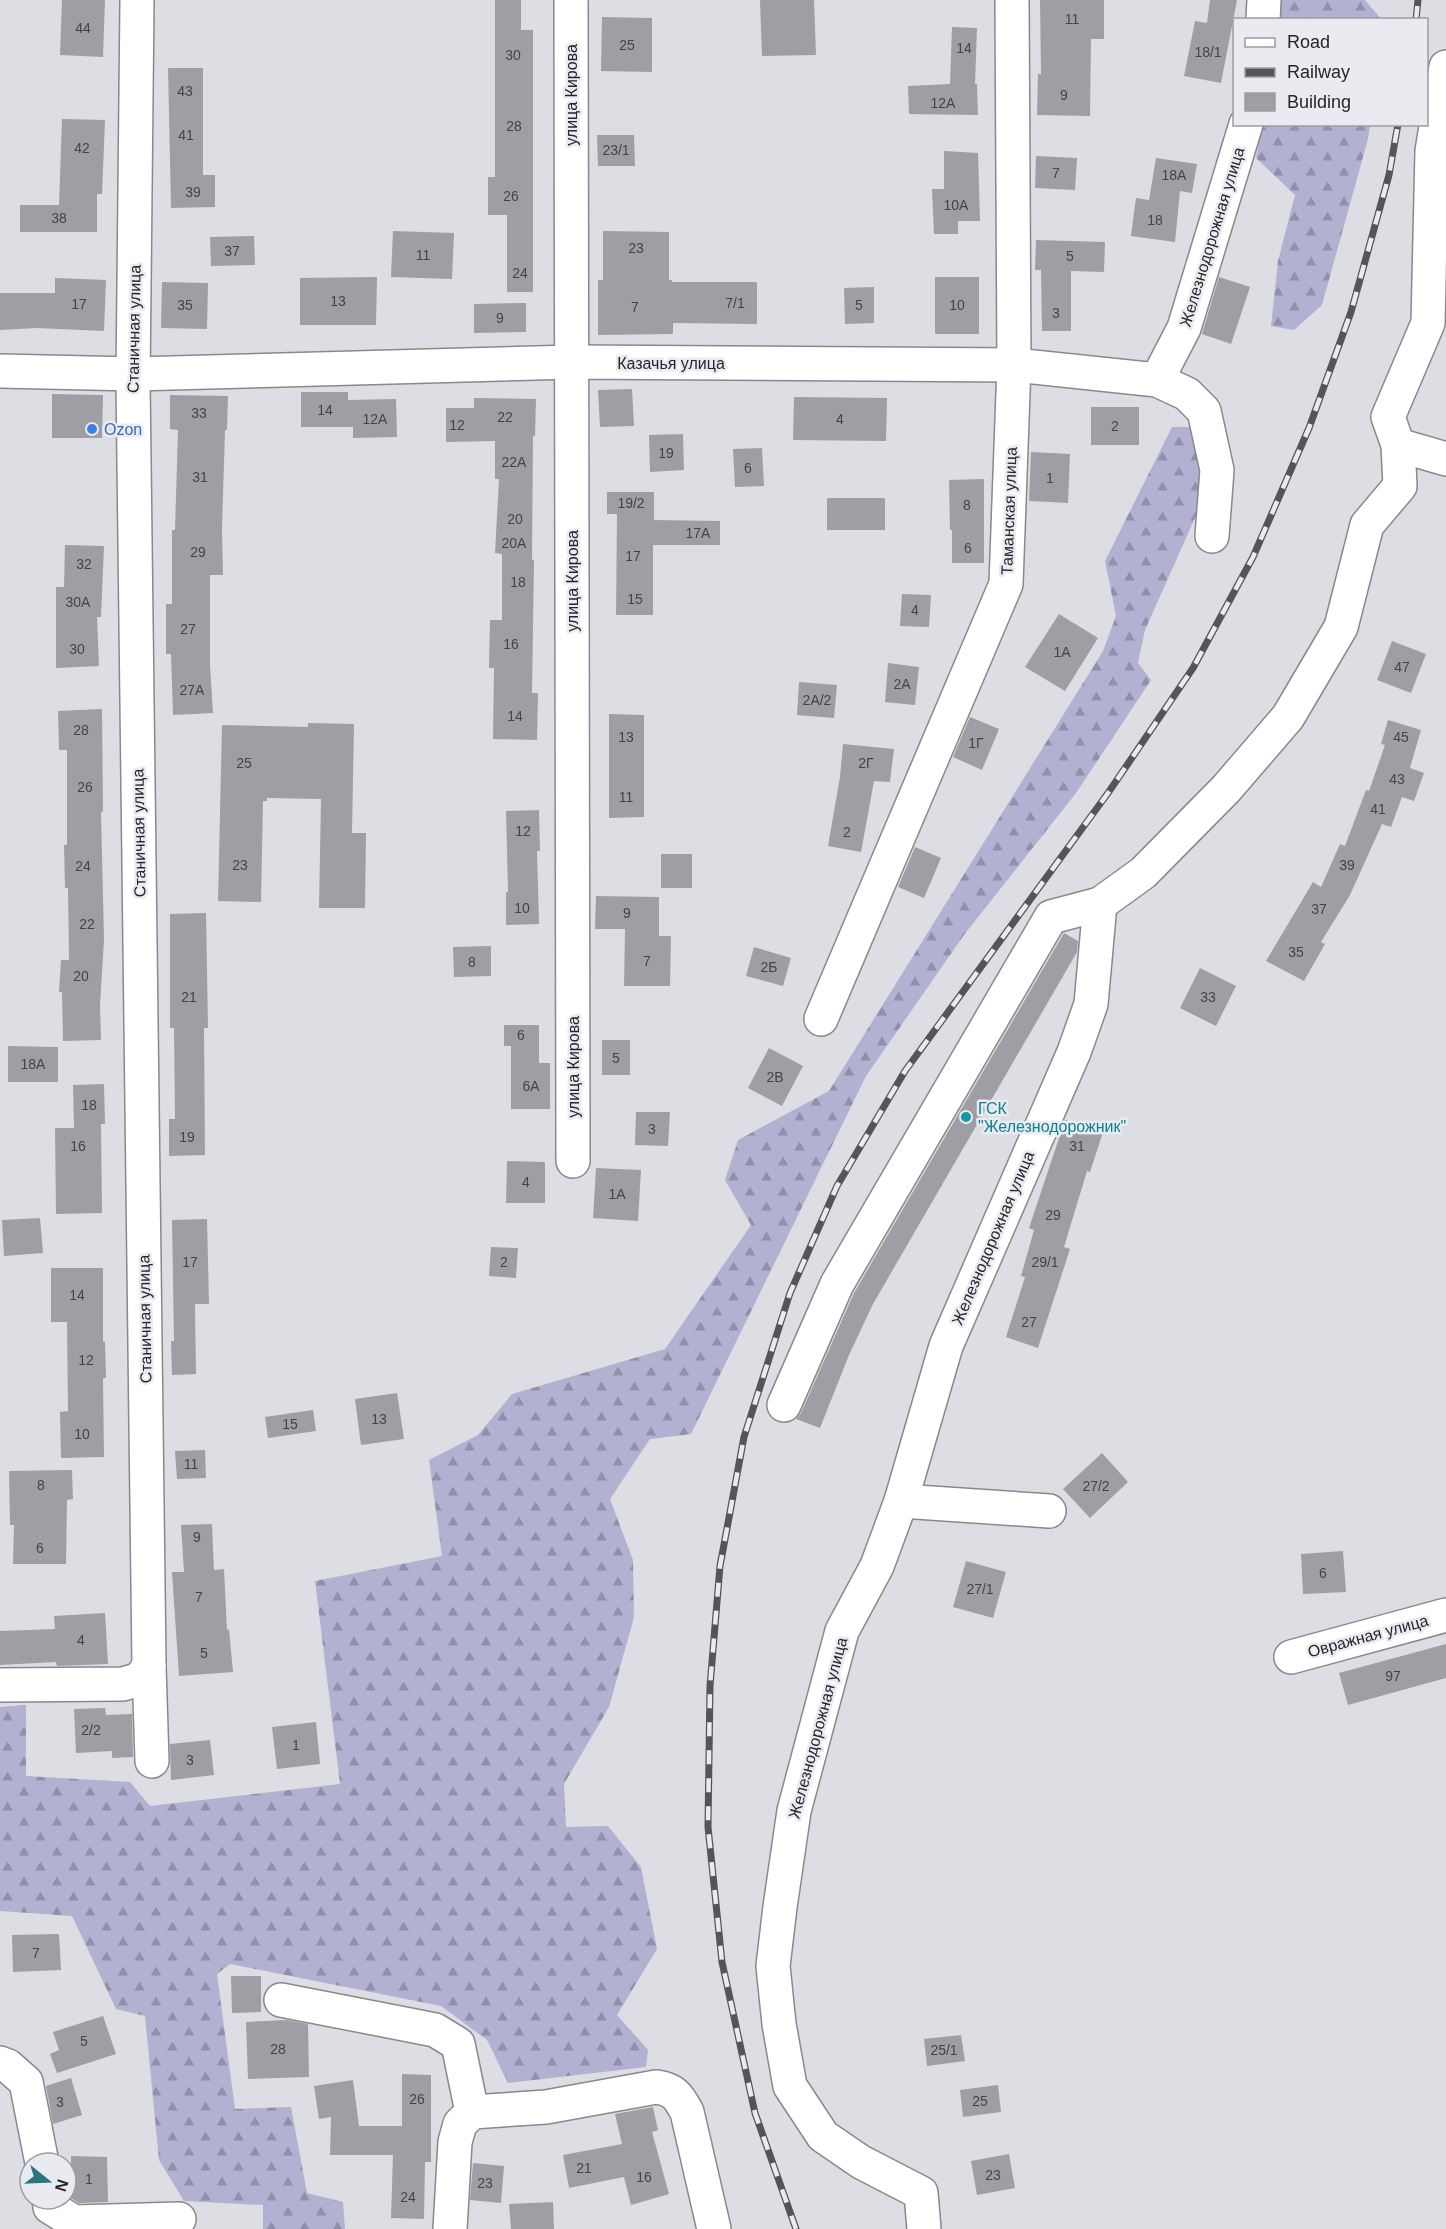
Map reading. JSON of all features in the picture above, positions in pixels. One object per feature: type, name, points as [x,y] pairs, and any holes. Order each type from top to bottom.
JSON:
[{"type":"street","name":"Станичная улица","points":[[137,0],[134,374],[152,1761]]},
{"type":"street","name":"улица Кирова","points":[[571,0],[573,1161]]},
{"type":"street","name":"Таманская улица","points":[[820,1019],[1006,584],[1014,365],[1012,0]]},
{"type":"street","points":[[1263,18],[1264,0]]},
{"type":"street","points":[[1400,486],[1398,445],[1388,417],[1437,323],[1432,151],[1446,67]]},
{"type":"street","name":"Железнодорожная улица","points":[[1158,380],[1184,328],[1245,126]]},
{"type":"street","name":"Казачья улица","points":[[0,371],[134,374],[572,362],[1014,365],[1158,380],[1187,394],[1204,411],[1217,470],[1212,536]]},
{"type":"street","points":[[1398,445],[1444,458]]},
{"type":"street","points":[[784,1405],[837,1284],[1051,917],[1100,904],[1143,873],[1226,789],[1288,717],[1341,627],[1367,525],[1400,486],[1444,458]]},
{"type":"street","name":"Железнодорожная улица","points":[[924,2229],[921,2193],[861,2162],[823,2136],[790,2086],[779,2024],[773,1966],[794,1811],[842,1631],[877,1566],[902,1501],[946,1346],[1074,1052],[1091,1004],[1100,904]]},
{"type":"street","points":[[902,1501],[1049,1511]]},
{"type":"street","name":"Овражная улица","points":[[1291,1657],[1446,1615]]},
{"type":"street","points":[[0,1685],[123,1684],[140,1678],[149,1666]]},
{"type":"street","points":[[281,2000],[435,2030],[458,2044],[472,2112]]},
{"type":"street","points":[[0,2063],[8,2066],[26,2082],[40,2151]]},
{"type":"street","points":[[450,2229],[455,2142],[460,2124],[472,2112],[546,2107],[656,2087],[669,2088],[679,2097],[687,2112],[714,2229]]},
{"type":"street","points":[[56,2211],[74,2222],[179,2218]]},
{"type":"green space","points":[[1277,0],[1365,0],[1380,18],[1275,18]]},
{"type":"green space","points":[[1262,126],[1370,126],[1322,305],[1294,330],[1271,326],[1278,261],[1295,195],[1256,158]]},
{"type":"green space","points":[[1172,427],[1199,427],[1199,509],[1145,630],[1138,663],[1151,680],[1076,793],[964,935],[866,1076],[691,1434],[650,1439],[610,1499],[633,1560],[634,1617],[609,1707],[564,1784],[566,1827],[608,1826],[641,1867],[657,1949],[617,2015],[648,2050],[646,2067],[508,2083],[487,2040],[441,2006],[230,1964],[217,1974],[235,2109],[291,2107],[307,2193],[343,2202],[345,2229],[263,2229],[263,2205],[184,2201],[159,2160],[145,2016],[116,2009],[72,1916],[0,1911],[0,1707],[26,1705],[26,1776],[130,1782],[150,1806],[340,1784],[315,1581],[442,1556],[429,1460],[478,1435],[512,1394],[665,1349],[751,1225],[725,1180],[738,1140],[829,1091],[1103,651],[1116,616],[1105,561]]},
{"type":"building","points":[[62,0],[105,0],[103,57],[60,55]]},
{"type":"building","points":[[495,0],[521,0],[521,30],[533,30],[533,292],[507,292],[507,215],[488,215],[488,177],[495,177]]},
{"type":"building","points":[[760,0],[814,0],[816,55],[762,56]]},
{"type":"building","points":[[1040,0],[1104,0],[1104,39],[1091,39],[1090,116],[1037,115],[1038,74],[1041,74]]},
{"type":"building","points":[[1210,0],[1237,0],[1221,83],[1184,76],[1195,21],[1207,23]]},
{"type":"building","points":[[602,17],[652,18],[652,72],[601,71]]},
{"type":"building","points":[[952,27],[977,28],[975,84],[977,84],[978,115],[909,114],[908,86],[950,84]]},
{"type":"building","points":[[168,68],[203,68],[203,175],[215,175],[215,207],[171,208]]},
{"type":"building","points":[[62,119],[105,120],[102,194],[97,194],[97,232],[20,232],[20,205],[59,205]]},
{"type":"building","points":[[597,135],[634,135],[635,166],[598,166]]},
{"type":"building","points":[[944,151],[978,153],[980,221],[958,221],[958,234],[934,234],[932,189],[944,189]]},
{"type":"building","points":[[1036,156],[1077,158],[1075,190],[1035,188]]},
{"type":"building","points":[[1156,158],[1197,164],[1192,193],[1180,191],[1175,242],[1131,236],[1136,198],[1149,200]]},
{"type":"building","points":[[393,231],[454,233],[452,279],[391,277]]},
{"type":"building","points":[[603,231],[669,232],[669,280],[672,282],[757,282],[757,324],[673,323],[673,334],[598,335],[598,280],[603,280]]},
{"type":"building","points":[[254,236],[255,265],[211,266],[210,237]]},
{"type":"building","points":[[1036,240],[1105,242],[1104,272],[1071,271],[1071,331],[1042,331],[1041,270],[1035,270]]},
{"type":"building","points":[[377,277],[376,325],[300,325],[300,278]]},
{"type":"building","points":[[935,277],[979,277],[979,334],[935,334]]},
{"type":"building","points":[[1219,277],[1250,287],[1231,344],[1202,334]]},
{"type":"building","points":[[55,278],[106,280],[104,331],[37,328],[0,330],[0,293],[55,293]]},
{"type":"building","points":[[162,282],[208,283],[207,329],[161,328]]},
{"type":"building","points":[[874,287],[874,323],[845,324],[844,288]]},
{"type":"building","points":[[526,303],[526,332],[474,333],[474,304]]},
{"type":"building","points":[[632,389],[634,426],[600,427],[598,390]]},
{"type":"building","points":[[301,392],[348,392],[348,400],[396,399],[397,437],[353,438],[353,427],[301,427]]},
{"type":"building","points":[[52,394],[103,395],[102,438],[52,438]]},
{"type":"building","points":[[170,395],[228,396],[222,530],[223,575],[210,575],[210,665],[213,713],[173,715],[171,654],[166,654],[166,604],[172,604],[172,530],[175,530],[178,430],[170,429]]},
{"type":"building","points":[[794,397],[887,398],[886,441],[793,440]]},
{"type":"building","points":[[474,398],[536,399],[535,436],[533,436],[532,693],[538,693],[537,740],[493,739],[494,668],[489,668],[490,620],[502,620],[502,554],[495,553],[499,479],[495,479],[495,441],[446,442],[446,408],[474,408]]},
{"type":"building","points":[[1091,407],[1139,407],[1139,445],[1091,445]]},
{"type":"building","points":[[683,434],[684,470],[650,472],[649,435]]},
{"type":"building","points":[[762,448],[764,486],[735,487],[733,449]]},
{"type":"building","points":[[1031,452],[1070,454],[1068,503],[1029,501]]},
{"type":"building","points":[[984,479],[984,563],[952,563],[949,480]]},
{"type":"building","points":[[607,492],[654,492],[654,520],[720,521],[720,545],[653,545],[653,615],[616,615],[617,514],[607,514]]},
{"type":"building","points":[[827,498],[885,498],[885,530],[827,530]]},
{"type":"building","points":[[65,545],[104,546],[101,617],[97,617],[99,666],[56,668],[56,587],[64,587]]},
{"type":"building","points":[[902,594],[931,595],[929,627],[900,626]]},
{"type":"building","points":[[1059,614],[1098,638],[1065,691],[1025,667]]},
{"type":"building","points":[[1392,641],[1426,654],[1411,693],[1377,680]]},
{"type":"building","points":[[888,663],[919,667],[915,705],[885,702]]},
{"type":"building","points":[[799,682],[837,685],[834,718],[797,715]]},
{"type":"building","points":[[102,709],[103,812],[101,812],[104,940],[100,1005],[101,1040],[63,1041],[62,992],[59,992],[61,960],[69,960],[68,888],[65,888],[64,845],[67,845],[67,750],[59,750],[58,711]]},
{"type":"building","points":[[609,714],[644,715],[644,817],[609,818]]},
{"type":"building","points":[[970,717],[999,729],[982,770],[953,757]]},
{"type":"building","points":[[1388,720],[1421,730],[1410,768],[1424,773],[1414,801],[1402,797],[1391,827],[1382,824],[1350,895],[1321,942],[1325,944],[1304,981],[1266,961],[1313,882],[1321,887],[1340,844],[1345,846],[1366,790],[1369,791],[1385,745],[1381,744]]},
{"type":"building","points":[[308,723],[354,724],[352,833],[366,833],[365,908],[319,908],[321,799],[267,798],[267,801],[263,801],[261,902],[218,901],[222,725],[308,727]]},
{"type":"building","points":[[843,744],[894,749],[890,782],[874,781],[861,852],[828,846],[840,777]]},
{"type":"building","points":[[539,810],[540,851],[537,851],[539,924],[506,925],[506,892],[508,892],[506,811]]},
{"type":"building","points":[[915,847],[941,858],[924,898],[898,887]]},
{"type":"building","points":[[661,854],[692,854],[692,888],[661,888]]},
{"type":"building","points":[[596,896],[659,897],[659,936],[671,936],[670,986],[624,986],[625,929],[595,929]]},
{"type":"building","points":[[206,913],[208,1028],[204,1028],[205,1155],[169,1156],[169,1119],[175,1119],[174,1028],[170,1028],[170,914]]},
{"type":"building","name":"ГСК \"Железнодорожник\"","points":[[1064,933],[1078,941],[1077,952],[873,1304],[849,1355],[820,1428],[796,1419],[801,1413],[854,1293]]},
{"type":"building","points":[[491,946],[491,976],[454,977],[453,947]]},
{"type":"building","points":[[754,947],[791,958],[783,986],[746,976]]},
{"type":"building","points":[[1200,968],[1236,986],[1216,1026],[1180,1008]]},
{"type":"building","points":[[504,1025],[539,1025],[539,1063],[550,1063],[550,1109],[511,1109],[511,1046],[504,1046]]},
{"type":"building","points":[[602,1040],[630,1040],[630,1075],[602,1075]]},
{"type":"building","points":[[8,1046],[58,1047],[58,1082],[8,1082]]},
{"type":"building","points":[[769,1048],[803,1066],[782,1106],[748,1088]]},
{"type":"building","points":[[104,1084],[105,1124],[101,1124],[102,1213],[56,1214],[55,1128],[74,1128],[73,1085]]},
{"type":"building","points":[[636,1112],[670,1112],[668,1146],[635,1145]]},
{"type":"building","points":[[1065,1120],[1103,1132],[1090,1172],[1087,1171],[1064,1247],[1070,1249],[1038,1348],[1006,1337],[1025,1277],[1021,1276],[1034,1230],[1029,1228]]},
{"type":"building","points":[[507,1161],[545,1162],[545,1203],[506,1203]]},
{"type":"building","points":[[596,1168],[641,1170],[638,1221],[593,1218]]},
{"type":"building","points":[[40,1218],[43,1253],[4,1256],[2,1220]]},
{"type":"building","points":[[207,1219],[209,1304],[195,1304],[196,1374],[172,1375],[171,1341],[174,1341],[172,1220]]},
{"type":"building","points":[[491,1247],[518,1248],[516,1278],[489,1276]]},
{"type":"building","points":[[51,1268],[103,1268],[103,1342],[105,1342],[106,1378],[103,1378],[104,1457],[61,1458],[60,1412],[68,1411],[67,1322],[51,1322]]},
{"type":"building","points":[[397,1393],[404,1439],[361,1445],[355,1399]]},
{"type":"building","points":[[313,1410],[316,1431],[268,1438],[265,1417]]},
{"type":"building","points":[[205,1450],[206,1478],[177,1479],[175,1451]]},
{"type":"building","points":[[1102,1453],[1128,1482],[1090,1518],[1063,1489]]},
{"type":"building","points":[[72,1470],[73,1499],[67,1500],[66,1564],[13,1564],[14,1525],[10,1525],[9,1471]]},
{"type":"building","points":[[212,1524],[214,1570],[224,1569],[227,1630],[229,1629],[233,1672],[179,1676],[172,1572],[184,1572],[181,1525]]},
{"type":"building","points":[[1343,1551],[1346,1592],[1303,1594],[1301,1554]]},
{"type":"building","points":[[966,1561],[1006,1572],[993,1618],[953,1607]]},
{"type":"building","points":[[105,1613],[108,1664],[57,1666],[56,1662],[0,1665],[0,1631],[55,1629],[54,1616]]},
{"type":"building","points":[[1446,1644],[1446,1678],[1348,1705],[1339,1673]]},
{"type":"building","points":[[105,1708],[106,1715],[132,1714],[133,1757],[112,1758],[112,1751],[76,1753],[74,1709]]},
{"type":"building","points":[[316,1722],[320,1764],[277,1769],[272,1727]]},
{"type":"building","points":[[210,1740],[214,1775],[171,1780],[170,1744]]},
{"type":"building","points":[[59,1934],[61,1970],[13,1972],[12,1935]]},
{"type":"building","points":[[231,1976],[261,1976],[261,2012],[232,2013]]},
{"type":"building","points":[[103,2016],[116,2054],[57,2073],[50,2054],[59,2050],[53,2032]]},
{"type":"building","points":[[287,2020],[308,2024],[309,2077],[248,2079],[246,2022]]},
{"type":"building","points":[[961,2035],[965,2061],[927,2066],[924,2039]]},
{"type":"building","points":[[402,2074],[431,2075],[431,2162],[425,2162],[424,2219],[391,2218],[393,2155],[330,2155],[331,2117],[319,2119],[314,2086],[353,2080],[359,2126],[402,2126]]},
{"type":"building","points":[[71,2078],[82,2115],[53,2124],[46,2086]]},
{"type":"building","points":[[998,2085],[1001,2112],[963,2117],[960,2090]]},
{"type":"building","points":[[653,2107],[658,2130],[652,2132],[669,2194],[631,2205],[624,2177],[569,2188],[563,2155],[622,2144],[615,2114]]},
{"type":"building","points":[[1009,2154],[1015,2188],[977,2195],[971,2161]]},
{"type":"building","points":[[78,2156],[107,2157],[108,2202],[79,2203]]},
{"type":"building","points":[[473,2163],[504,2166],[501,2203],[470,2200]]},
{"type":"building","points":[[553,2202],[554,2229],[511,2229],[509,2204]]},
{"type":"railway","points":[[1416,18],[1418,0]]},
{"type":"railway","points":[[796,2229],[755,2113],[722,1962],[708,1827],[710,1686],[720,1566],[744,1437],[790,1293],[837,1186],[905,1071],[1108,793],[1193,668],[1253,557],[1309,428],[1351,312],[1389,175],[1398,126]]},
{"type":"place","name":"Ozon","points":[[92,429]]},
{"type":"place","name":"ГСК \"Железнодорожник\"","points":[[966,1117]]}]
